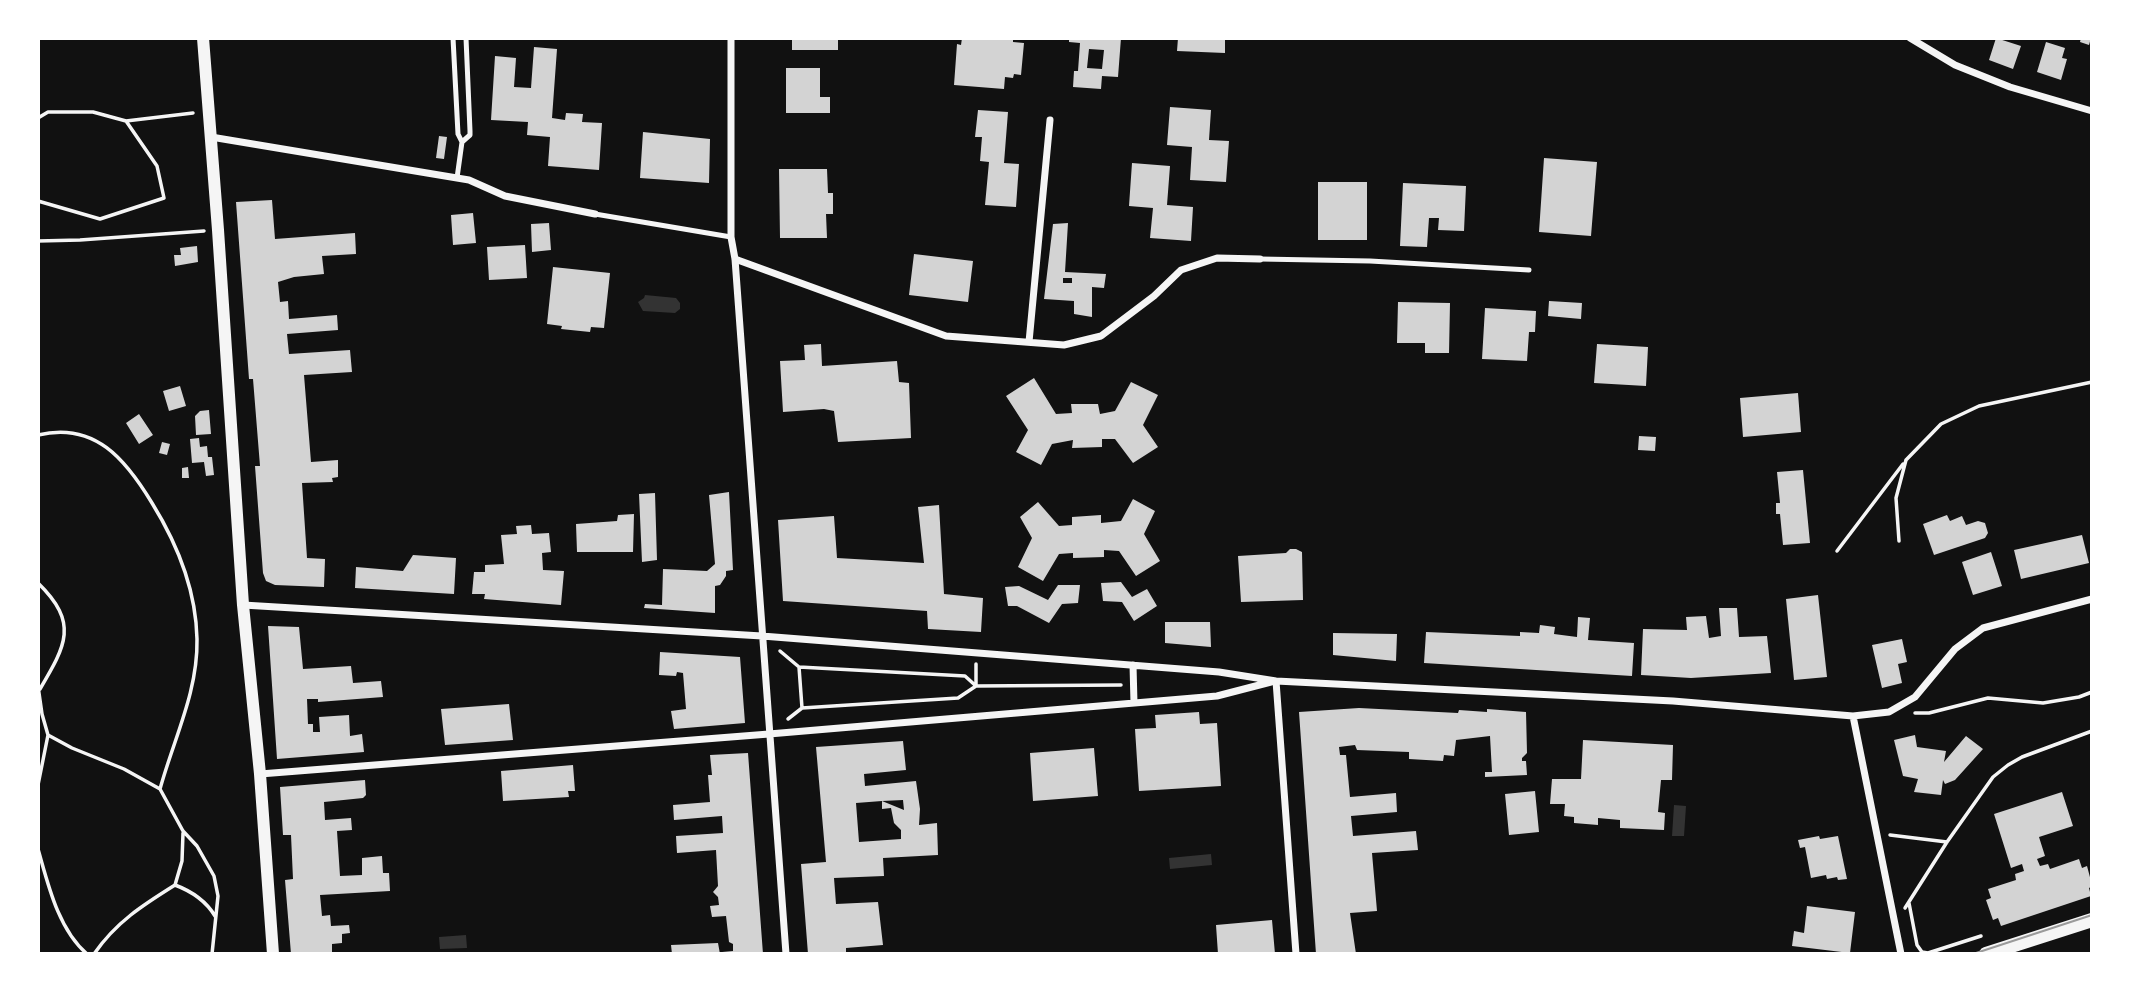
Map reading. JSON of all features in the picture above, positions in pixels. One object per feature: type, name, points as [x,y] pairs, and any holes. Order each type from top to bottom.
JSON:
[{"type":"main road","points":[[1985,947],[2091,920]]},
{"type":"street","points":[[202,38],[218,230],[243,605],[260,774],[273,954]]},
{"type":"street","points":[[731,38],[731,237],[735,259],[786,954]]},
{"type":"street","points":[[1910,38],[1955,65],[2010,87],[2091,111]]},
{"type":"street","points":[[1030,342],[1050,120]]},
{"type":"street","points":[[211,137],[469,180],[505,196],[594,214]]},
{"type":"street","points":[[735,259],[946,336],[1064,345],[1101,336],[1154,296],[1181,270],[1217,258],[1260,259]]},
{"type":"street","points":[[243,605],[762,636],[1219,672],[1276,681],[1673,701],[1853,716],[1889,712],[1915,697],[1955,649],[1983,628],[2091,599]]},
{"type":"street","points":[[1133,665],[1134,703]]},
{"type":"street","points":[[260,774],[1217,696],[1276,681]]},
{"type":"street","points":[[1276,681],[1296,954]]},
{"type":"street","points":[[1853,716],[1901,954]]},
{"type":"lane","points":[[453,38],[458,134],[462,142],[457,178]]},
{"type":"lane","points":[[462,142],[470,135],[466,38]]},
{"type":"lane","points":[[594,214],[731,237]]},
{"type":"lane","points":[[1260,259],[1370,261],[1529,270]]},
{"type":"path","points":[[38,118],[48,112],[93,112],[126,121],[209,110]]},
{"type":"path","points":[[38,201],[100,219],[164,198],[157,166],[126,121]]},
{"type":"path","points":[[38,241],[218,230]]},
{"type":"path","points":[[1837,551],[1906,460],[1941,424],[1979,406],[2091,382]]},
{"type":"path","points":[[38,435],[65,432],[82,434],[102,444],[123,461],[160,515],[185,567],[195,610],[196,663],[187,711],[160,789]]},
{"type":"path","points":[[1899,541],[1896,498],[1906,460]]},
{"type":"path","points":[[38,583],[59,607],[65,628],[60,650],[39,688],[48,735],[38,785]]},
{"type":"path","points":[[762,636],[799,667],[965,676],[976,686]]},
{"type":"path","points":[[976,653],[976,686]]},
{"type":"path","points":[[799,667],[802,708]]},
{"type":"path","points":[[769,734],[802,708],[958,698],[976,686],[1134,685]]},
{"type":"path","points":[[1889,712],[1929,713],[1988,698],[2043,703],[2079,697],[2091,692]]},
{"type":"path","points":[[1894,925],[1993,777],[2022,757],[2091,731]]},
{"type":"path","points":[[48,735],[124,769],[160,789],[183,831],[197,846],[214,876],[218,896],[212,954]]},
{"type":"path","points":[[94,954],[107,935],[139,907],[175,885],[182,861],[183,831]]},
{"type":"path","points":[[1876,833],[1947,842]]},
{"type":"path","points":[[38,849],[61,916],[74,939],[87,954]]},
{"type":"path","points":[[175,885],[200,899],[216,918]]},
{"type":"path","points":[[1909,903],[1917,945],[1922,952],[1928,953],[1982,935],[1985,947]]},
{"type":"shaded area","points":[[645,295],[676,298],[680,309],[675,313],[643,311],[638,302]]},
{"type":"shaded area","points":[[1674,805],[1686,806],[1684,836],[1672,836]]},
{"type":"shaded area","points":[[1211,854],[1212,865],[1170,869],[1169,858]]},
{"type":"shaded area","points":[[466,935],[467,948],[440,949],[439,937]]},
{"type":"building","points":[[792,38],[838,38],[838,50],[792,50]]},
{"type":"building","points":[[962,38],[1010,38],[1013,42],[1024,43],[1021,75],[1005,77],[1004,89],[954,85],[957,44],[961,45]]},
{"type":"building","points":[[1069,38],[1121,38],[1118,77],[1102,76],[1101,89],[1073,87],[1074,71],[1078,71],[1080,43],[1069,42]],"holes":[[[1089,49],[1104,50],[1102,69],[1087,68]]]},
{"type":"building","points":[[1178,38],[1225,38],[1225,53],[1177,51]]},
{"type":"building","points":[[1996,38],[2021,46],[2013,69],[1989,60]]},
{"type":"building","points":[[2081,38],[2091,38],[2089,45],[2080,42]]},
{"type":"building","points":[[2046,42],[2065,48],[2062,58],[2067,59],[2061,80],[2037,72]]},
{"type":"building","points":[[534,47],[557,49],[552,118],[565,120],[566,113],[583,114],[582,122],[602,123],[599,170],[548,166],[550,137],[527,135],[528,122],[491,120],[495,56],[516,58],[514,87],[531,88]]},
{"type":"building","points":[[786,68],[820,68],[820,97],[830,97],[830,113],[786,113]]},
{"type":"building","points":[[1170,107],[1211,110],[1209,140],[1229,141],[1226,182],[1190,180],[1192,147],[1167,145]]},
{"type":"building","points":[[978,110],[1008,112],[1004,163],[1019,164],[1016,207],[985,205],[989,162],[980,161],[982,137],[975,137]]},
{"type":"building","points":[[643,132],[710,139],[709,183],[640,178]]},
{"type":"building","points":[[439,136],[447,137],[444,159],[436,158]]},
{"type":"building","points":[[1544,158],[1597,162],[1591,236],[1539,232]]},
{"type":"building","points":[[1132,163],[1170,166],[1167,205],[1193,207],[1191,241],[1150,238],[1153,208],[1129,206]]},
{"type":"building","points":[[779,169],[827,169],[828,193],[833,193],[833,214],[826,214],[827,238],[780,238]]},
{"type":"building","points":[[1318,182],[1367,182],[1367,240],[1318,240]]},
{"type":"building","points":[[1403,183],[1466,186],[1464,231],[1438,230],[1439,218],[1429,218],[1427,247],[1400,246]]},
{"type":"building","points":[[272,200],[275,239],[355,233],[356,254],[322,256],[324,274],[294,277],[278,282],[280,302],[288,301],[289,319],[337,315],[338,330],[287,334],[289,354],[350,350],[352,372],[304,375],[311,462],[338,460],[338,477],[332,478],[333,482],[302,483],[307,558],[325,559],[324,587],[275,585],[266,581],[263,573],[255,466],[260,466],[253,379],[249,379],[236,202]]},
{"type":"building","points":[[473,213],[476,243],[453,245],[451,215]]},
{"type":"building","points":[[549,223],[551,250],[532,252],[531,224]]},
{"type":"building","points":[[1068,223],[1065,272],[1106,274],[1104,288],[1092,287],[1092,317],[1074,314],[1074,301],[1044,299],[1053,224]],"holes":[[[1063,278],[1072,278],[1072,283],[1063,283]]]},
{"type":"building","points":[[525,245],[527,278],[489,280],[487,247]]},
{"type":"building","points":[[197,246],[198,262],[175,266],[174,255],[181,255],[180,248]]},
{"type":"building","points":[[914,254],[973,261],[968,302],[909,295]]},
{"type":"building","points":[[553,267],[610,273],[604,328],[591,327],[590,332],[561,329],[562,326],[547,324]]},
{"type":"building","points":[[1549,301],[1582,303],[1581,319],[1548,316]]},
{"type":"building","points":[[1398,302],[1450,303],[1449,353],[1425,353],[1425,343],[1397,343]]},
{"type":"building","points":[[1485,308],[1536,311],[1535,332],[1529,332],[1527,361],[1482,359]]},
{"type":"building","points":[[821,344],[822,366],[897,361],[899,382],[909,383],[911,438],[838,442],[834,411],[824,409],[783,412],[780,361],[805,360],[804,345]]},
{"type":"building","points":[[1597,344],[1648,347],[1646,386],[1594,383]]},
{"type":"building","points":[[1034,378],[1056,414],[1072,413],[1071,404],[1098,404],[1100,414],[1115,411],[1131,382],[1158,395],[1143,425],[1158,447],[1133,463],[1115,439],[1102,439],[1102,447],[1072,448],[1073,440],[1052,444],[1041,465],[1016,452],[1028,430],[1006,396]]},
{"type":"building","points":[[180,386],[186,406],[169,411],[163,391]]},
{"type":"building","points":[[1798,393],[1801,432],[1743,437],[1740,398]]},
{"type":"building","points":[[209,410],[211,434],[196,435],[195,416],[200,411]]},
{"type":"building","points":[[139,414],[153,435],[139,444],[126,423]]},
{"type":"building","points":[[1639,436],[1656,437],[1655,451],[1638,450]]},
{"type":"building","points":[[199,438],[200,447],[207,446],[208,457],[212,457],[214,475],[206,476],[204,462],[192,463],[190,439]]},
{"type":"building","points":[[162,442],[170,444],[167,455],[159,453]]},
{"type":"building","points":[[188,467],[189,478],[182,478],[182,468]]},
{"type":"building","points":[[1803,470],[1810,543],[1783,545],[1780,514],[1776,514],[1776,503],[1780,503],[1777,472]]},
{"type":"building","points":[[729,492],[733,570],[726,571],[720,585],[715,586],[715,613],[644,608],[645,604],[662,605],[663,569],[707,571],[715,564],[709,495]]},
{"type":"building","points":[[655,493],[657,560],[642,562],[639,494]]},
{"type":"building","points":[[1133,499],[1155,511],[1144,534],[1160,561],[1136,576],[1119,551],[1104,550],[1104,557],[1073,558],[1073,553],[1059,554],[1043,581],[1018,567],[1032,538],[1020,517],[1038,502],[1059,526],[1072,525],[1072,517],[1101,515],[1101,523],[1121,521]]},
{"type":"building","points":[[939,505],[944,594],[983,598],[981,632],[928,629],[927,611],[783,601],[778,520],[834,516],[837,558],[924,563],[918,507]]},
{"type":"building","points":[[634,514],[633,552],[577,552],[576,524],[617,521],[618,515]]},
{"type":"building","points":[[1947,515],[1950,521],[1962,516],[1966,525],[1978,521],[1985,523],[1988,533],[1985,538],[1934,555],[1923,524]]},
{"type":"building","points":[[531,525],[532,534],[549,533],[551,552],[542,553],[543,570],[564,571],[561,605],[484,599],[485,594],[472,594],[474,572],[485,572],[485,565],[504,564],[501,535],[517,534],[516,526]]},
{"type":"building","points":[[2082,535],[2089,563],[2021,579],[2014,550]]},
{"type":"building","points":[[1290,549],[1302,552],[1303,600],[1241,602],[1238,556],[1286,553]]},
{"type":"building","points":[[1991,552],[2002,586],[1973,595],[1962,562]]},
{"type":"building","points":[[413,555],[456,558],[454,594],[355,588],[356,567],[403,571]]},
{"type":"building","points":[[1121,582],[1132,597],[1147,589],[1157,606],[1134,621],[1122,602],[1103,601],[1101,583]]},
{"type":"building","points":[[1058,585],[1080,585],[1078,603],[1062,604],[1049,623],[1017,606],[1008,606],[1005,587],[1019,586],[1048,600]]},
{"type":"building","points":[[1818,595],[1827,677],[1794,680],[1786,599]]},
{"type":"building","points":[[1719,608],[1737,608],[1739,637],[1767,636],[1771,673],[1691,678],[1641,675],[1643,629],[1687,630],[1686,617],[1706,616],[1709,638],[1721,636]]},
{"type":"building","points":[[1578,617],[1590,618],[1588,640],[1634,643],[1632,676],[1424,663],[1426,632],[1520,636],[1520,632],[1539,633],[1540,625],[1555,627],[1554,634],[1577,637]]},
{"type":"building","points":[[1165,622],[1210,622],[1211,647],[1165,643]]},
{"type":"building","points":[[268,626],[299,627],[303,669],[351,666],[353,683],[381,681],[383,697],[318,702],[318,699],[307,699],[308,724],[313,724],[313,732],[320,732],[319,717],[349,715],[350,736],[362,734],[364,752],[277,759]]},
{"type":"building","points":[[1333,633],[1397,634],[1396,661],[1333,655]]},
{"type":"building","points":[[1902,639],[1907,662],[1898,664],[1902,683],[1882,688],[1872,645]]},
{"type":"building","points":[[660,652],[740,657],[745,723],[674,729],[671,711],[686,709],[683,673],[677,672],[676,676],[659,675]]},
{"type":"building","points":[[509,704],[513,740],[445,745],[441,709]]},
{"type":"building","points":[[1359,708],[1458,713],[1459,710],[1487,712],[1487,709],[1526,712],[1527,753],[1522,761],[1526,761],[1527,775],[1485,777],[1485,772],[1492,772],[1490,736],[1456,740],[1454,756],[1444,755],[1443,761],[1409,759],[1409,752],[1357,750],[1355,745],[1339,747],[1340,755],[1346,755],[1350,797],[1396,793],[1397,812],[1351,816],[1353,836],[1416,831],[1418,850],[1372,853],[1377,911],[1350,913],[1356,954],[1316,954],[1299,712]]},
{"type":"building","points":[[1199,712],[1200,724],[1217,723],[1221,786],[1139,791],[1135,729],[1156,728],[1155,715]]},
{"type":"building","points":[[1915,735],[1917,747],[1946,751],[1944,762],[1966,736],[1983,749],[1955,780],[1945,784],[1943,780],[1941,795],[1914,792],[1918,779],[1903,776],[1894,740]]},
{"type":"building","points":[[1583,740],[1673,745],[1672,780],[1661,780],[1658,812],[1665,813],[1664,830],[1620,828],[1620,820],[1598,818],[1598,825],[1574,823],[1574,817],[1564,816],[1565,804],[1550,804],[1552,779],[1581,779]]},
{"type":"building","points":[[903,741],[906,770],[864,774],[865,786],[916,781],[919,825],[937,823],[938,855],[883,858],[884,876],[834,878],[836,904],[878,902],[883,945],[846,948],[846,954],[808,954],[801,864],[826,862],[816,747]],"holes":[[[903,800],[904,810],[882,801]],[[882,801],[882,809],[891,808],[894,823],[901,830],[901,839],[859,842],[856,803]]]},
{"type":"building","points":[[1094,748],[1098,796],[1033,801],[1030,753]]},
{"type":"building","points":[[748,753],[763,954],[722,954],[733,951],[733,944],[729,942],[726,916],[712,917],[710,906],[719,905],[718,897],[713,892],[718,886],[716,850],[677,853],[676,836],[723,833],[722,816],[674,820],[673,805],[710,802],[710,755]]},
{"type":"building","points":[[573,765],[575,791],[568,791],[569,797],[503,801],[501,771]]},
{"type":"building","points":[[365,780],[366,795],[363,798],[324,802],[325,820],[351,818],[352,830],[337,831],[340,876],[362,875],[362,858],[382,856],[383,873],[389,873],[390,891],[320,895],[322,916],[330,915],[331,926],[349,925],[350,933],[342,934],[342,943],[332,944],[332,954],[291,954],[285,880],[293,879],[291,835],[283,835],[280,787]]},
{"type":"building","points":[[1535,791],[1539,832],[1509,835],[1505,794]]},
{"type":"building","points":[[2062,792],[2073,826],[2039,837],[2045,856],[2037,859],[2040,866],[2048,864],[2050,869],[2079,859],[2082,868],[2087,866],[2091,896],[2001,926],[1998,918],[1993,920],[1986,900],[1991,898],[1988,889],[2016,880],[2015,874],[2024,871],[2022,864],[2011,868],[1994,814]]},
{"type":"building","points":[[1819,836],[1820,839],[1838,836],[1847,879],[1827,879],[1826,875],[1811,878],[1805,847],[1800,848],[1798,840]]},
{"type":"building","points":[[1807,906],[1855,912],[1850,953],[1792,946],[1794,931],[1804,933]]},
{"type":"building","points":[[1272,920],[1275,954],[1218,954],[1216,925]]},
{"type":"building","points":[[718,943],[720,954],[672,954],[671,945]]},
{"type":"tram line","points":[[1973,954],[2092,915]]}]
